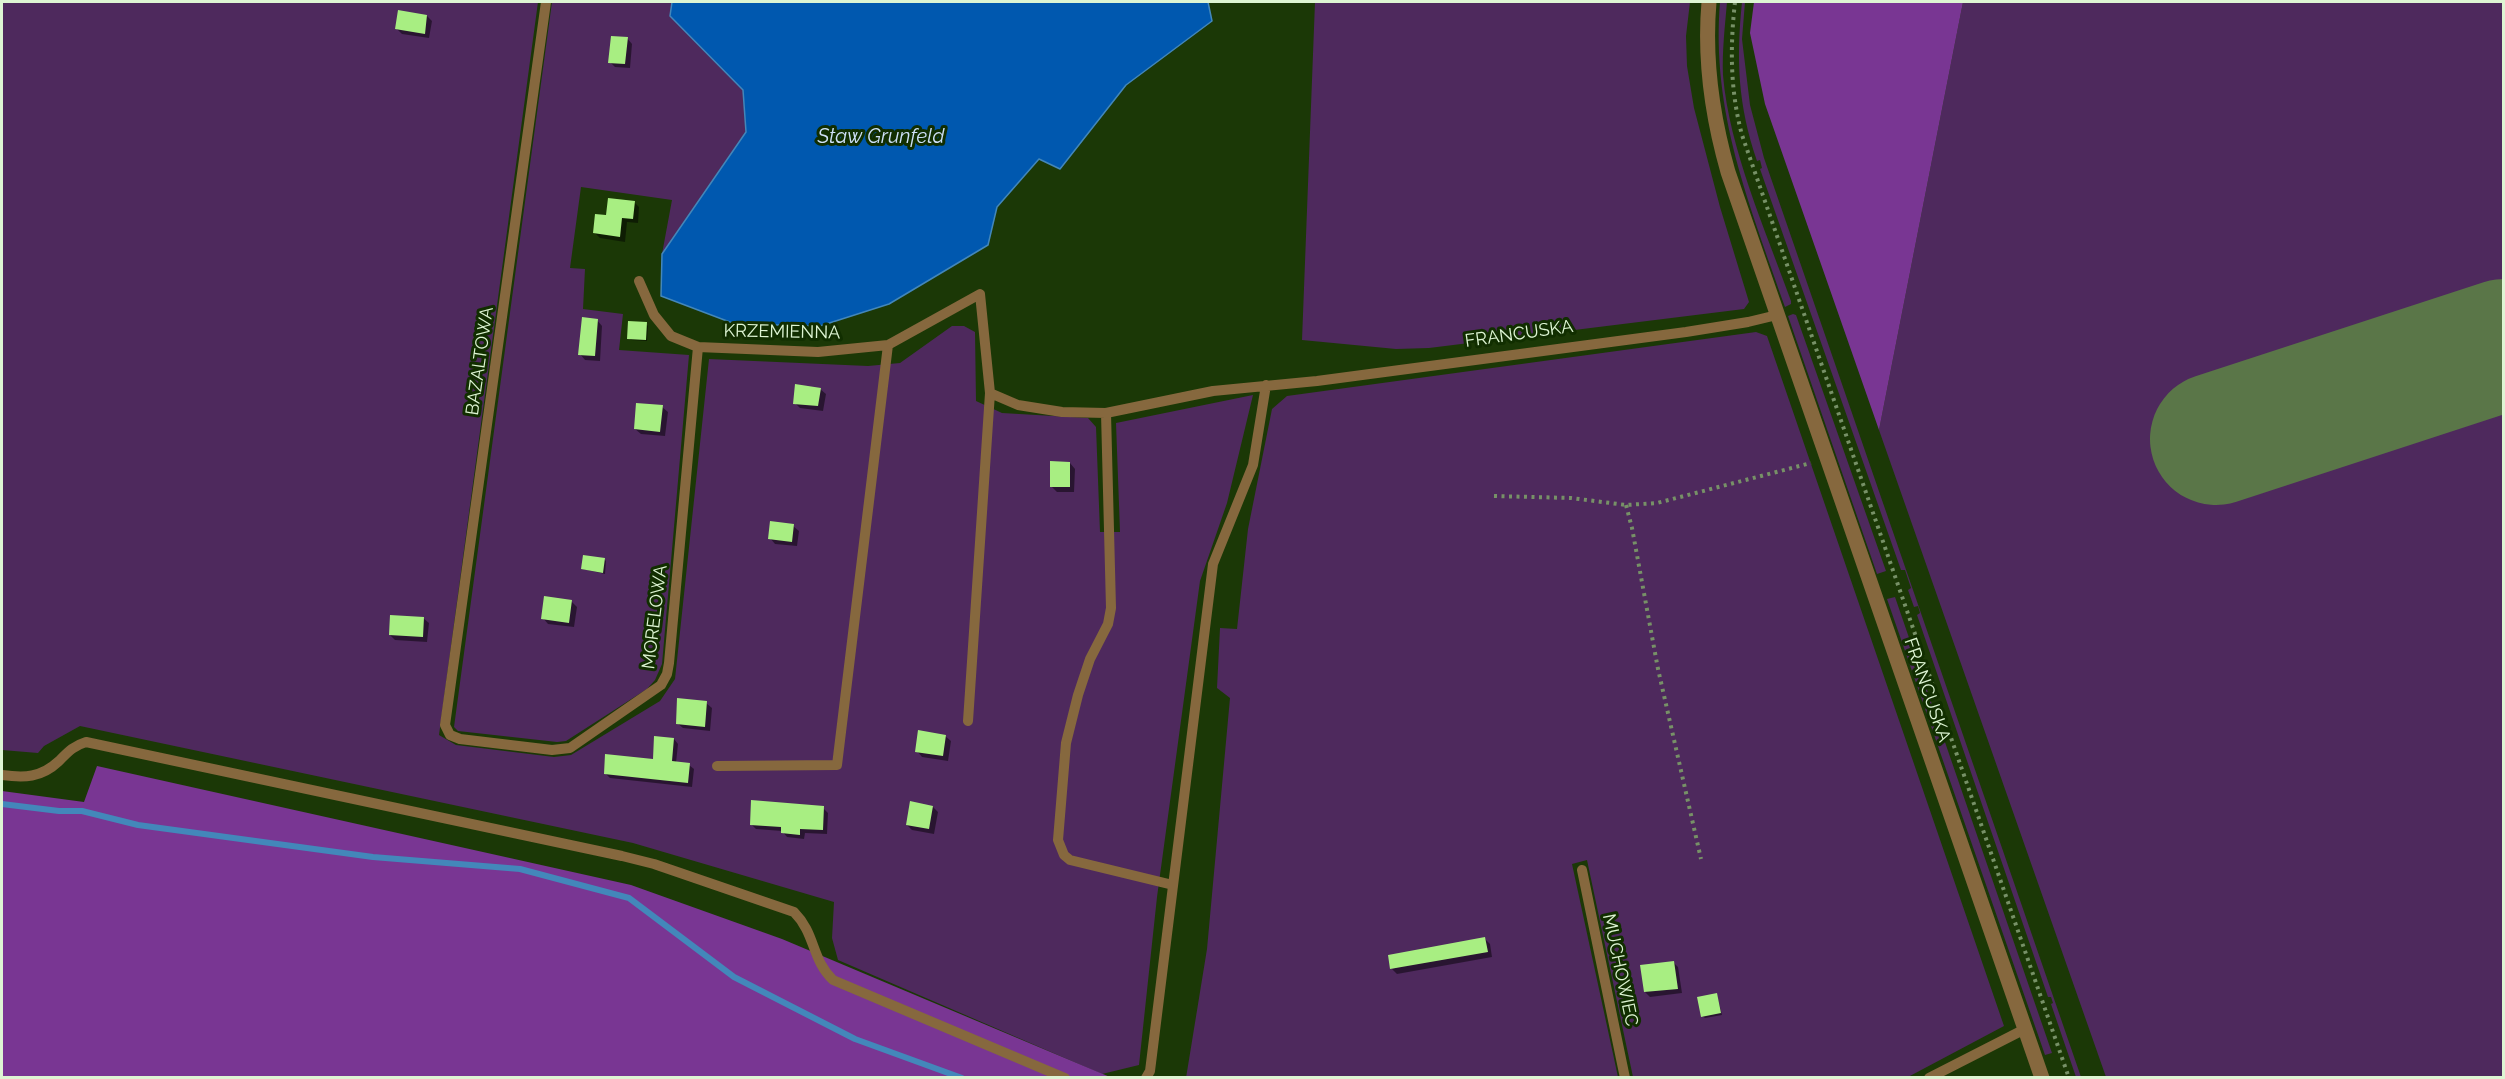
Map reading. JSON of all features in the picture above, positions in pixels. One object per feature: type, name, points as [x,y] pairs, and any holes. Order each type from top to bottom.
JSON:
[{"type":"street","name":"FRANCUSKA","points":[[1709,2],[1707,58],[1716,126],[1728,172],[2042,1077]]},
{"type":"lane","name":"BAZALTOWA","points":[[445,726],[546,2]]},
{"type":"lane","name":"KRZEMIENNA","points":[[639,281],[654,315],[671,336],[698,347],[818,352],[888,345],[980,294],[990,393]]},
{"type":"lane","name":"FRANCUSKA","points":[[1106,413],[1213,391],[1317,381],[1675,333],[1748,322],[1777,315]]},
{"type":"lane","points":[[717,766],[837,765],[888,345]]},
{"type":"lane","name":"MORELOWA","points":[[445,726],[450,735],[460,739],[552,750],[570,748],[661,686],[669,663],[698,347]]},
{"type":"lane","points":[[1146,1077],[1150,1071],[1213,564],[1253,465],[1266,385]]},
{"type":"lane","points":[[968,721],[990,393],[1018,405],[1062,412],[1106,413],[1111,608],[1108,624],[1090,659],[1066,742],[1058,840],[1064,855],[1070,860],[1173,885]]},
{"type":"lane","points":[[2,775],[27,778],[44,773],[74,746],[86,742],[654,864],[794,912],[805,923],[821,969],[833,980],[1065,1077]]},
{"type":"lane","name":"MUCHOWIEC","points":[[1582,870],[1625,1077]]},
{"type":"lane","points":[[1929,1077],[2025,1029]]},
{"type":"path","points":[[1735,2],[1732,80],[1745,144],[2069,1077]]},
{"type":"path","points":[[1494,496],[1571,498],[1626,505],[1657,503],[1827,460]]},
{"type":"path","points":[[1626,505],[1666,704],[1701,860]]},
{"type":"shaded area","points":[[2,2],[538,2],[439,735],[456,745],[554,757],[571,755],[660,701],[675,679],[709,359],[868,366],[900,363],[952,326],[964,326],[975,332],[976,401],[1002,413],[1088,418],[1096,427],[1100,532],[1120,532],[1116,423],[1253,395],[1227,503],[1200,581],[1157,897],[1139,1065],[1102,1074],[838,960],[832,938],[834,902],[633,843],[80,726],[44,746],[38,753],[2,750]]},
{"type":"shaded area","points":[[552,2],[672,2],[670,16],[743,90],[746,132],[662,254],[672,200],[581,187],[570,268],[585,269],[583,309],[623,314],[619,350],[689,355],[662,664],[655,680],[647,689],[566,741],[557,742],[458,731],[454,727]]},
{"type":"shaded area","points":[[1315,2],[1690,2],[1686,36],[1687,66],[1694,108],[1720,207],[1749,302],[1744,309],[1429,348],[1396,349],[1302,340]]},
{"type":"shaded area","points":[[1720,2],[1727,2],[1723,75],[1733,132],[1750,190],[1791,301],[1791,304],[1785,307],[1746,194],[1727,120],[1721,82]]},
{"type":"shaded area","points":[[1742,2],[1745,2],[1742,39],[1750,105],[1764,158],[2081,1077],[2076,1077],[2051,1004],[2053,1003],[2051,997],[2048,997],[1917,615],[1920,613],[1918,606],[1914,607],[1908,590],[1911,588],[1905,570],[1901,570],[1760,169],[1762,168],[1760,160],[1757,161],[1746,121],[1740,82],[1739,43]]},
{"type":"shaded area","points":[[1754,2],[1963,2],[1879,430],[1765,104],[1750,33]]},
{"type":"shaded area","points":[[1963,2],[2503,2],[2503,1077],[2106,1077],[1879,430]]},
{"type":"shaded area","points":[[1796,315],[1886,571],[1877,574],[1788,316]]},
{"type":"shaded area","points":[[1756,332],[1767,336],[2004,1026],[1908,1077],[1633,1077],[1587,860],[1572,864],[1618,1077],[1186,1078],[1207,949],[1230,698],[1217,688],[1220,628],[1237,629],[1248,529],[1272,409],[1287,396]]},
{"type":"shaded area","points":[[1895,597],[2052,1053],[2045,1055],[1887,599]]},
{"type":"shaded area","points":[[97,766],[631,885],[782,939],[1110,1077],[2,1078],[2,791],[84,802]]},
{"type":"water","name":"Staw Grunfeld","points":[[672,2],[1208,2],[1212,21],[1126,85],[1060,169],[1039,159],[997,207],[988,245],[889,304],[820,326],[735,324],[661,296],[662,254],[746,132],[743,90],[670,16]]},
{"type":"building","points":[[398,10],[427,15],[425,34],[395,29]]},
{"type":"building","points":[[611,36],[628,37],[625,64],[608,63]]},
{"type":"building","points":[[608,198],[635,201],[633,219],[622,218],[620,237],[593,233],[595,214],[606,215]]},
{"type":"building","points":[[582,317],[598,319],[595,356],[578,355]]},
{"type":"building","points":[[628,321],[647,322],[646,340],[627,339]]},
{"type":"building","points":[[795,384],[821,388],[818,406],[793,404]]},
{"type":"building","points":[[636,403],[663,405],[660,432],[634,429]]},
{"type":"building","points":[[1050,461],[1070,462],[1070,487],[1050,487]]},
{"type":"building","points":[[770,521],[794,524],[792,542],[768,539]]},
{"type":"building","points":[[583,555],[605,558],[603,573],[581,569]]},
{"type":"building","points":[[544,596],[572,600],[569,623],[541,619]]},
{"type":"building","points":[[390,615],[424,617],[423,637],[389,635]]},
{"type":"building","points":[[677,698],[707,701],[705,727],[676,724]]},
{"type":"building","points":[[918,730],[946,735],[943,756],[915,752]]},
{"type":"building","points":[[654,736],[674,738],[672,761],[690,763],[688,783],[604,774],[605,754],[653,759]]},
{"type":"building","points":[[751,800],[824,806],[823,830],[800,829],[800,835],[781,833],[781,827],[750,825]]},
{"type":"building","points":[[910,801],[933,806],[929,829],[906,825]]},
{"type":"building","points":[[1485,937],[1488,952],[1390,969],[1388,955]]},
{"type":"building","points":[[1674,961],[1678,989],[1644,992],[1640,965]]},
{"type":"building","points":[[1717,993],[1721,1013],[1701,1017],[1697,997]]},
{"type":"waterway","points":[[2,804],[59,811],[82,811],[138,825],[373,857],[520,869],[629,898],[734,977],[855,1039],[962,1078]]},
{"type":"runway","points":[[2216,439],[2504,345]]}]
